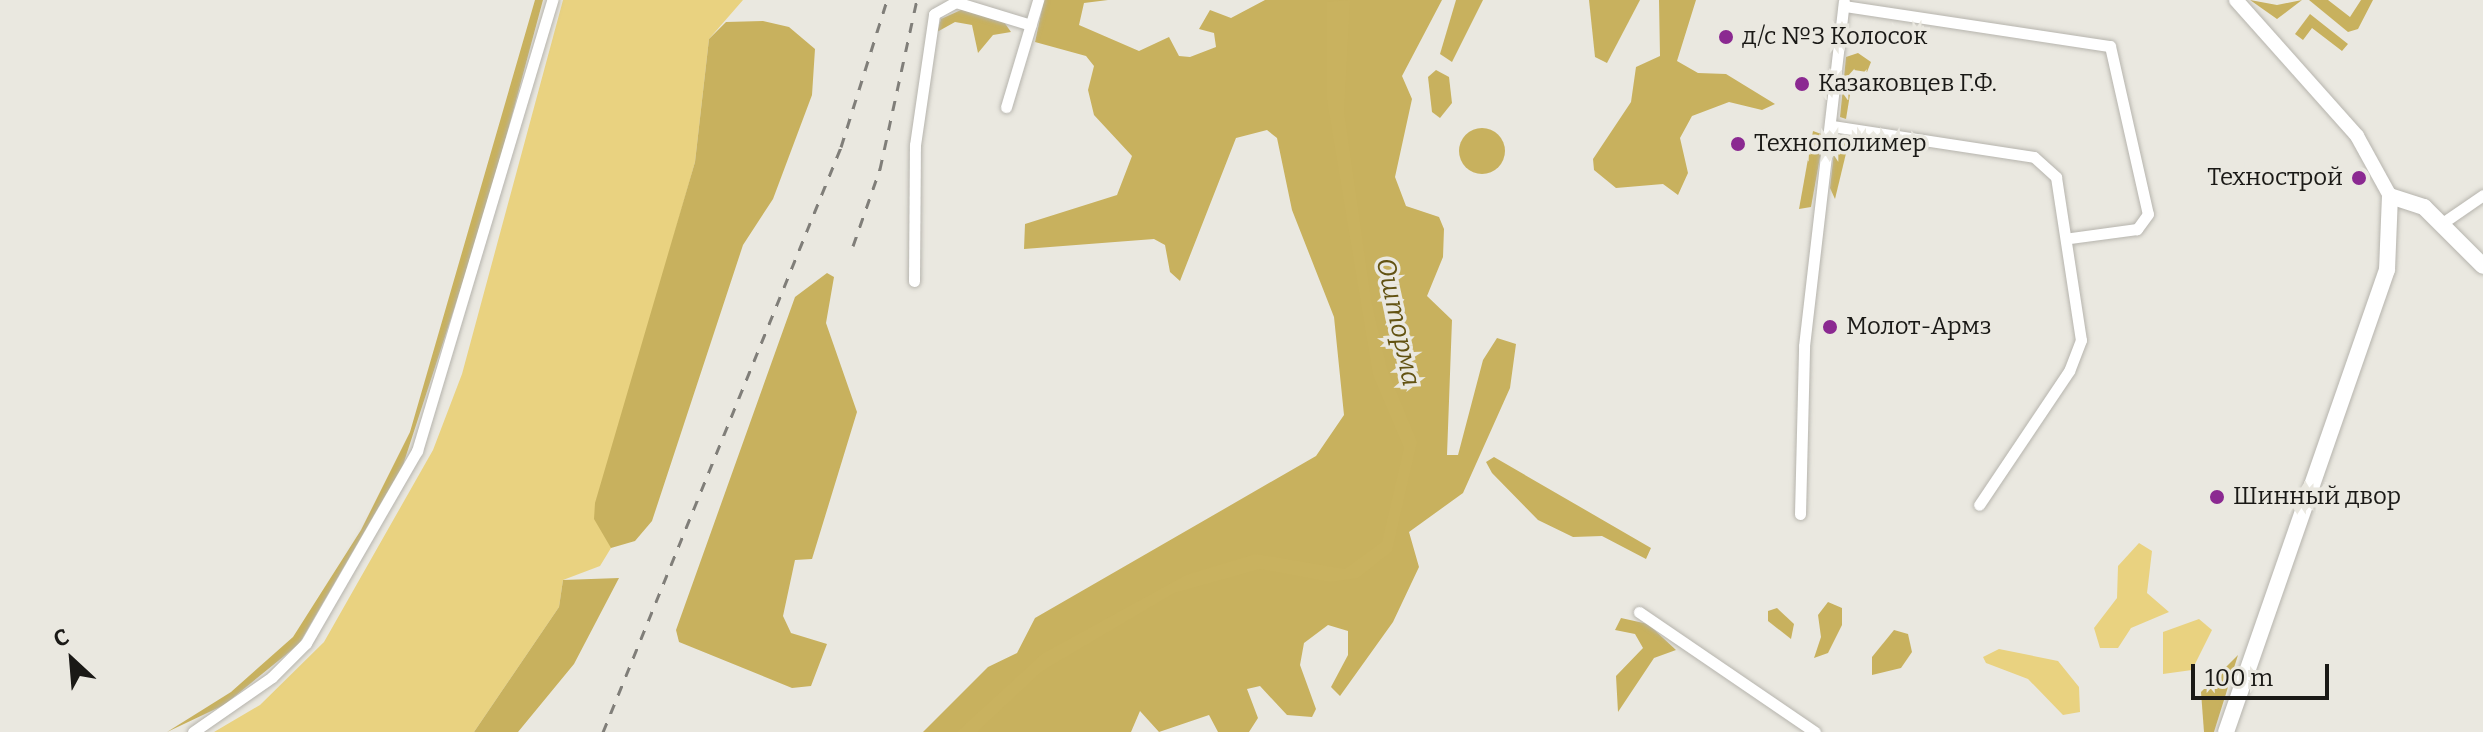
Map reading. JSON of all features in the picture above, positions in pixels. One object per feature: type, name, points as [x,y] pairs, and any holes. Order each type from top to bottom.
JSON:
[{"type":"main road","points":[[2226,732],[2387,270],[2390,196],[2415,201],[2483,266]]},
{"type":"street","points":[[193,732],[272,677],[306,643],[417,451],[552,0]]},
{"type":"street","points":[[1006,107],[1038,0]]},
{"type":"street","points":[[2236,0],[2357,136],[2390,196]]},
{"type":"street","points":[[914,281],[915,145],[934,14],[956,2],[1031,25]]},
{"type":"street","points":[[1800,514],[1804,346],[1844,3],[2110,46],[2148,214],[2137,229],[2070,238]]},
{"type":"street","points":[[1832,126],[2034,157],[2056,177],[2070,238],[2083,325],[2076,357],[1979,505]]},
{"type":"street","points":[[2441,224],[2483,195]]},
{"type":"street","points":[[1639,612],[1815,732]]},
{"type":"shaded area","points":[[535,0],[543,0],[487,208],[403,465],[299,644],[224,705],[167,732],[231,692],[293,637],[361,530],[410,432]]},
{"type":"shaded area","points":[[563,0],[743,0],[709,39],[695,162],[610,460],[611,548],[600,566],[563,580],[559,607],[474,732],[214,732],[260,705],[324,642],[433,450],[462,374]]},
{"type":"shaded area","points":[[1044,0],[1108,0],[1084,3],[1079,25],[1139,51],[1169,37],[1179,56],[1190,57],[1216,47],[1214,33],[1199,29],[1210,10],[1231,18],[1265,0],[1442,0],[1402,76],[1412,99],[1395,177],[1406,206],[1439,217],[1444,229],[1443,257],[1427,296],[1452,320],[1447,455],[1458,455],[1483,360],[1497,338],[1516,344],[1510,388],[1463,493],[1409,532],[1419,567],[1393,622],[1340,696],[1331,687],[1348,655],[1348,631],[1328,625],[1304,643],[1300,665],[1316,709],[1312,717],[1287,715],[1260,686],[1247,689],[1258,718],[1249,732],[1218,732],[1209,715],[1159,732],[1140,711],[1131,732],[923,732],[988,667],[1017,653],[1035,618],[1316,456],[1344,415],[1334,317],[1292,210],[1277,138],[1267,130],[1236,138],[1180,281],[1170,272],[1165,245],[1154,239],[1024,249],[1025,224],[1117,195],[1132,156],[1094,115],[1088,90],[1094,66],[1086,56],[1035,42]]},
{"type":"shaded area","points":[[1350,0],[1344,111],[1371,300],[1387,369],[1417,442],[1392,551],[1358,578],[1330,582],[1260,569],[1174,593],[1042,671],[977,732],[957,732],[1042,654],[1186,575],[1256,554],[1345,569],[1382,542],[1404,448],[1373,375],[1327,100],[1327,2]]},
{"type":"shaded area","points":[[1456,0],[1483,0],[1452,62],[1440,54]]},
{"type":"shaded area","points":[[1589,0],[1640,0],[1607,63],[1595,57]]},
{"type":"shaded area","points":[[1659,0],[1696,0],[1677,61],[1698,73],[1726,74],[1775,104],[1762,110],[1729,102],[1692,116],[1680,138],[1688,173],[1678,195],[1663,184],[1616,188],[1594,170],[1593,159],[1631,102],[1636,67],[1660,56]]},
{"type":"shaded area","points":[[2250,0],[2277,5],[2302,0],[2277,19]]},
{"type":"shaded area","points":[[2309,0],[2328,0],[2350,17],[2361,0],[2373,0],[2358,29],[2348,32]]},
{"type":"shaded area","points":[[963,9],[1004,22],[1011,32],[993,35],[978,53],[972,25],[955,22],[937,32],[941,19]]},
{"type":"shaded area","points":[[2310,14],[2348,44],[2342,51],[2312,28],[2303,40],[2295,34]]},
{"type":"shaded area","points":[[763,21],[789,27],[815,49],[812,95],[773,199],[743,245],[652,521],[635,541],[611,548],[594,519],[595,503],[695,162],[709,39],[726,22]]},
{"type":"shaded area","points":[[1858,53],[1871,62],[1867,72],[1854,70],[1846,119],[1840,117],[1846,57]]},
{"type":"shaded area","points":[[1436,70],[1449,77],[1452,103],[1440,118],[1432,112],[1428,77]]},
{"type":"shaded area","points":[[1482,128],[1491,129],[1498,135],[1504,142],[1504,160],[1498,167],[1491,173],[1482,174],[1473,173],[1466,167],[1460,160],[1459,151],[1460,142],[1466,135],[1473,129]]},
{"type":"shaded area","points":[[1813,131],[1824,135],[1811,207],[1799,209]]},
{"type":"shaded area","points":[[1843,138],[1849,141],[1835,199],[1830,188],[1835,143]]},
{"type":"shaded area","points":[[827,273],[834,277],[826,323],[857,412],[812,559],[795,560],[783,616],[791,633],[827,644],[811,686],[792,688],[679,642],[676,630],[795,297]]},
{"type":"shaded area","points":[[1494,457],[1651,548],[1646,559],[1602,536],[1573,537],[1538,520],[1492,473],[1486,462]]},
{"type":"shaded area","points":[[2139,543],[2152,551],[2147,593],[2169,612],[2131,628],[2118,648],[2100,648],[2094,628],[2117,598],[2118,566]]},
{"type":"shaded area","points":[[619,578],[574,664],[518,732],[474,732],[559,607],[563,580]]},
{"type":"shaded area","points":[[1828,602],[1842,608],[1842,625],[1828,653],[1814,658],[1821,637],[1818,615]]},
{"type":"shaded area","points":[[1777,608],[1794,624],[1791,639],[1768,621],[1768,611]]},
{"type":"shaded area","points":[[1621,618],[1648,624],[1676,650],[1654,658],[1618,712],[1616,676],[1643,648],[1635,634],[1615,630]]},
{"type":"shaded area","points":[[2199,619],[2212,630],[2192,670],[2163,674],[2163,632]]},
{"type":"shaded area","points":[[1894,630],[1908,634],[1912,652],[1901,668],[1872,675],[1872,657]]},
{"type":"shaded area","points":[[1999,649],[2058,661],[2079,687],[2080,712],[2063,715],[2028,679],[1986,663],[1983,657]]},
{"type":"shaded area","points":[[2238,655],[2214,732],[2204,732],[2201,692]]},
{"type":"railway","points":[[603,732],[841,147],[887,0]]},
{"type":"railway","points":[[853,246],[880,169],[917,0]]},
{"type":"place","name":"д/с №3 Колосок","points":[[1726,37]]},
{"type":"place","name":"Казаковцев Г.Ф.","points":[[1802,84]]},
{"type":"place","name":"Технополимер","points":[[1738,144]]},
{"type":"place","name":"Технострой","points":[[2359,178]]},
{"type":"place","name":"Молот-Армз","points":[[1830,327]]},
{"type":"place","name":"Шинный двор","points":[[2217,497]]},
{"type":"water label","name":"Ошторма","points":[[1398,322]]}]
